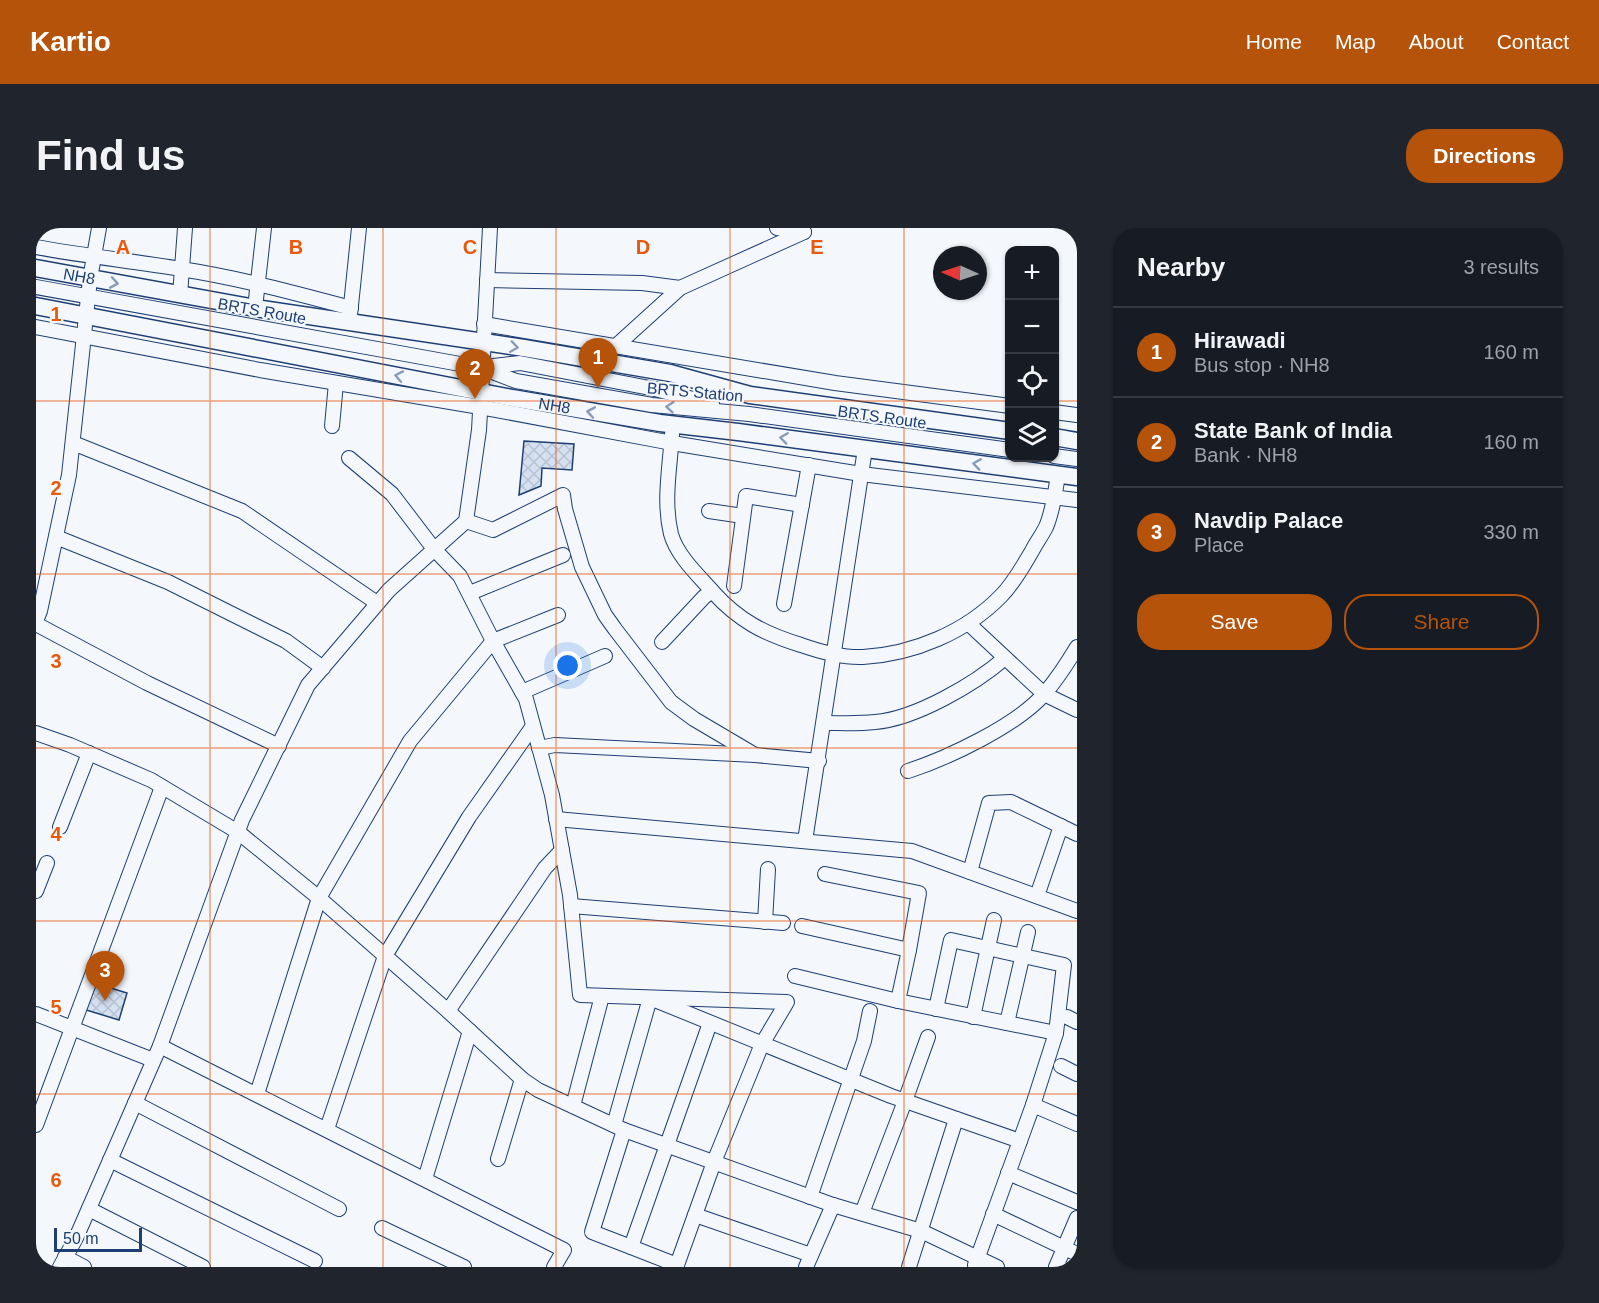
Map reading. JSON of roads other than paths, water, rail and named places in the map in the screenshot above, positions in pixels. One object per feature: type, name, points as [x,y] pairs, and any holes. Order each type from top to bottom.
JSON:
[{"type":"main road","name":"NH8","points":[[36,268],[255,308],[350,315],[483,342],[670,373],[750,395],[1005,430]]},
{"type":"main road","name":"NH8","points":[[36,306],[480,399],[1077,477]]},
{"type":"main road","points":[[1059,438],[1077,441]]},
{"type":"street","points":[[99,228],[90,279],[69,475],[36,623],[147,683],[279,746]]},
{"type":"street","points":[[180,295],[185,228]]},
{"type":"street","points":[[255,308],[264,228]]},
{"type":"street","points":[[36,247],[94,258],[182,269],[258,284],[350,315],[359,228]]},
{"type":"street","points":[[84,1267],[62,1262],[89,1209],[160,1046],[238,832],[308,685],[389,590],[465,521],[479,430],[490,228]]},
{"type":"street","points":[[616,346],[680,288],[804,232],[777,228]]},
{"type":"street","points":[[487,280],[642,283],[680,288]]},
{"type":"street","name":"BRTS Route","points":[[36,286],[482,368]]},
{"type":"street","points":[[484,324],[835,382],[1005,405]]},
{"type":"street","points":[[36,327],[336,383],[480,399],[672,443],[861,474],[1077,500]]},
{"type":"street","name":"BRTS Station","points":[[482,368],[516,381],[652,405],[749,414]]},
{"type":"street","points":[[332,426],[336,383]]},
{"type":"street","points":[[1059,413],[1077,415]]},
{"type":"street","name":"BRTS Route","points":[[749,414],[1005,449]]},
{"type":"street","points":[[673,425],[668,509],[672,535],[685,559],[712,591],[736,614],[765,633],[834,654],[862,657],[898,653],[954,632],[982,613],[1003,594],[1017,576],[1046,528],[1055,497],[1058,474]]},
{"type":"street","points":[[73,443],[242,511],[377,603]]},
{"type":"street","points":[[805,841],[865,449]]},
{"type":"street","points":[[1059,457],[1077,459]]},
{"type":"street","points":[[349,458],[392,494],[434,549],[460,576],[526,699],[562,850],[572,906],[580,995],[787,1002],[762,1044],[714,1162],[679,1266],[592,1232],[650,998]]},
{"type":"street","points":[[784,604],[809,465]]},
{"type":"street","points":[[465,521],[493,530],[563,495],[582,567],[610,622],[671,702],[693,719],[755,755]]},
{"type":"street","points":[[734,586],[746,496],[802,505]]},
{"type":"street","points":[[709,511],[742,516]]},
{"type":"street","points":[[56,537],[168,582],[286,641],[322,669]]},
{"type":"street","points":[[470,593],[563,555]]},
{"type":"street","points":[[662,642],[712,591]]},
{"type":"street","points":[[257,1094],[320,898],[410,741],[493,641],[558,615]]},
{"type":"street","points":[[968,623],[1044,694],[1077,710]]},
{"type":"street","points":[[908,771],[956,753],[1025,711],[1044,694],[1077,646]]},
{"type":"street","points":[[522,692],[605,656]]},
{"type":"street","points":[[824,723],[876,722],[912,713],[967,685],[1005,658]]},
{"type":"street","points":[[327,1129],[386,956],[469,817],[533,726]]},
{"type":"street","points":[[36,734],[89,753],[162,787],[238,832],[320,898],[522,1079],[538,1090],[619,1127],[667,1145],[833,1205],[921,1231],[976,1263],[997,1267]]},
{"type":"street","points":[[539,748],[555,745],[755,755],[819,761]]},
{"type":"street","points":[[60,827],[89,753]]},
{"type":"street","points":[[36,1125],[162,787]]},
{"type":"street","points":[[970,872],[989,803],[1011,802],[1077,834]]},
{"type":"street","points":[[556,819],[912,851],[1077,910]]},
{"type":"street","points":[[1037,896],[1061,826]]},
{"type":"street","points":[[448,1011],[545,868],[562,850]]},
{"type":"street","points":[[36,891],[47,863]]},
{"type":"street","points":[[765,922],[768,869]]},
{"type":"street","points":[[825,874],[919,893],[898,1001]]},
{"type":"street","points":[[572,906],[783,923]]},
{"type":"street","points":[[973,1017],[994,920]]},
{"type":"street","points":[[802,926],[909,950]]},
{"type":"street","points":[[1007,1023],[1028,932]]},
{"type":"street","points":[[936,1009],[951,940],[1064,965],[1056,1033],[1033,1105],[976,1263]]},
{"type":"street","points":[[795,976],[898,1001],[1056,1033]]},
{"type":"street","points":[[573,1106],[602,996]]},
{"type":"street","points":[[650,998],[905,1101],[1020,1141]]},
{"type":"street","points":[[810,1197],[864,1041],[870,1011]]},
{"type":"street","points":[[36,1014],[153,1060]]},
{"type":"street","points":[[631,1246],[710,1023]]},
{"type":"street","points":[[425,1179],[470,1031]]},
{"type":"street","points":[[862,1213],[928,1037]]},
{"type":"street","points":[[160,1046],[564,1250],[554,1267]]},
{"type":"street","points":[[1061,1066],[1077,1074]]},
{"type":"street","points":[[498,1159],[522,1079]]},
{"type":"street","points":[[135,1103],[339,1209]]},
{"type":"street","points":[[1033,1105],[1077,1124]]},
{"type":"street","points":[[909,1267],[956,1119]]},
{"type":"street","points":[[110,1160],[315,1261]]},
{"type":"street","points":[[1008,1173],[1077,1202]]},
{"type":"street","points":[[695,1215],[809,1261],[833,1205]]},
{"type":"street","points":[[89,1209],[203,1267]]},
{"type":"street","points":[[993,1214],[1071,1251]]},
{"type":"street","points":[[1056,1267],[1071,1251],[1077,1218]]},
{"type":"street","points":[[382,1228],[464,1267]]},
{"type":"place","name":"Hirawadi","points":[[598,388]]},
{"type":"place","name":"State Bank of India","points":[[475,399]]},
{"type":"place","name":"Navdip Palace","points":[[105,1001]]}]
